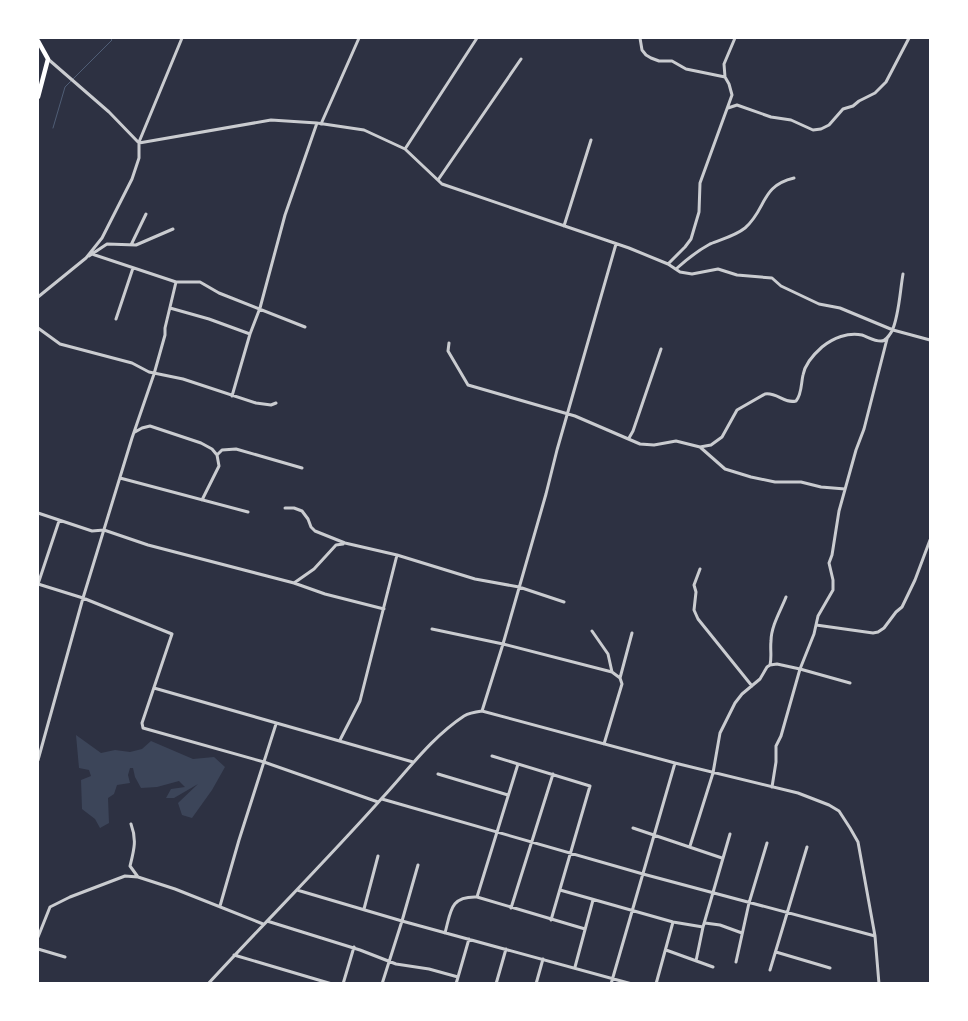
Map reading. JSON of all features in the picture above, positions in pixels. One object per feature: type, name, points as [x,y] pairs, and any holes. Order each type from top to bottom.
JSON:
[{"type":"main road","points":[[38,41],[48,59],[38,97]]},
{"type":"street","points":[[86,258],[102,238],[132,179],[139,158],[139,143],[182,38]]},
{"type":"street","points":[[232,396],[250,334],[260,308],[285,215],[319,123],[358,38]]},
{"type":"street","points":[[405,149],[477,38]]},
{"type":"street","points":[[640,38],[642,50],[651,58],[659,61],[672,61],[686,69],[725,77]]},
{"type":"street","points":[[668,264],[691,240],[699,212],[700,183],[732,94],[730,84],[725,77],[724,64],[734,38]]},
{"type":"street","points":[[727,108],[736,105],[772,117],[791,120],[813,130],[821,129],[828,125],[843,110],[875,93],[886,82],[909,38]]},
{"type":"street","points":[[48,59],[109,112],[139,143]]},
{"type":"street","points":[[438,180],[521,59]]},
{"type":"street","points":[[139,143],[271,120],[319,123],[364,130],[405,149],[442,184],[616,244],[668,264],[680,272],[692,274],[718,269],[737,275],[772,278],[781,286],[819,304],[847,310],[892,330],[930,340]]},
{"type":"street","points":[[564,226],[591,140]]},
{"type":"street","points":[[676,269],[708,245],[744,229],[753,220],[773,187],[781,181],[794,178]]},
{"type":"street","points":[[130,245],[146,214]]},
{"type":"street","points":[[38,297],[106,244],[130,245],[142,243],[173,229]]},
{"type":"street","points":[[482,711],[503,644],[616,244]]},
{"type":"street","points":[[92,254],[176,282],[200,282],[219,293],[305,327]]},
{"type":"street","points":[[116,319],[133,268]]},
{"type":"street","points":[[772,787],[776,762],[776,746],[781,736],[800,669],[814,634],[818,616],[833,590],[829,563],[839,511],[864,429],[887,338],[892,330],[903,274]]},
{"type":"street","points":[[38,760],[83,598],[154,374],[165,335],[176,282]]},
{"type":"street","points":[[170,308],[209,319],[250,334]]},
{"type":"street","points":[[38,328],[60,344],[132,363],[154,374],[182,379],[256,403],[271,405],[276,403]]},
{"type":"street","points":[[448,343],[448,351],[468,385],[568,414],[646,446],[676,441],[700,447],[711,445],[722,437],[737,410],[765,394],[770,393],[788,402],[796,401],[800,393],[803,373],[811,359],[822,347],[833,340],[845,335],[862,335],[880,341],[887,338]]},
{"type":"street","points":[[629,438],[661,349]]},
{"type":"street","points":[[134,433],[150,426],[201,443],[212,449],[217,455],[219,466],[202,500]]},
{"type":"street","points":[[700,447],[725,469],[751,477],[775,482],[801,482],[821,487],[845,488]]},
{"type":"street","points":[[217,455],[222,450],[236,449],[302,468]]},
{"type":"street","points":[[120,478],[248,512]]},
{"type":"street","points":[[284,508],[294,508],[302,511],[315,531],[345,544],[397,555],[475,579],[519,587],[564,602]]},
{"type":"street","points":[[38,513],[92,531],[104,530],[148,545],[294,583],[325,594],[384,609]]},
{"type":"street","points":[[59,521],[38,584],[83,598],[172,634],[142,723],[143,728],[264,762],[380,800],[533,841],[788,914],[875,936]]},
{"type":"street","points":[[816,624],[873,633],[884,628],[896,612],[902,608],[930,540]]},
{"type":"street","points":[[294,583],[314,569],[336,545],[345,544]]},
{"type":"street","points":[[340,740],[360,701],[397,555]]},
{"type":"street","points":[[700,568],[694,585],[696,590],[694,610],[698,618],[752,686]]},
{"type":"street","points":[[770,665],[772,658],[770,642],[773,628],[786,597]]},
{"type":"street","points":[[432,629],[503,644],[612,672],[620,678]]},
{"type":"street","points":[[592,631],[608,654],[612,672]]},
{"type":"street","points":[[604,744],[622,684],[620,678],[632,633]]},
{"type":"street","points":[[690,846],[713,773],[720,733],[725,721],[739,698],[760,679],[766,668],[777,664],[850,683]]},
{"type":"street","points":[[154,688],[413,762]]},
{"type":"street","points":[[208,984],[297,890],[413,762],[463,717],[472,712],[482,711],[713,773],[798,793],[829,805],[839,812],[858,842],[875,936],[879,984]]},
{"type":"street","points":[[220,906],[276,724]]},
{"type":"street","points":[[492,756],[590,786],[551,920]]},
{"type":"street","points":[[611,984],[675,763]]},
{"type":"street","points":[[476,897],[518,764]]},
{"type":"street","points":[[438,774],[508,795]]},
{"type":"street","points":[[511,908],[554,774]]},
{"type":"street","points":[[131,824],[135,840],[130,866],[138,877]]},
{"type":"street","points":[[633,828],[722,858]]},
{"type":"street","points":[[696,961],[704,925],[730,834]]},
{"type":"street","points":[[736,962],[749,903],[767,843]]},
{"type":"street","points":[[770,970],[807,847]]},
{"type":"street","points":[[364,908],[378,856]]},
{"type":"street","points":[[382,984],[418,865]]},
{"type":"street","points":[[38,937],[50,907],[124,876],[138,877],[220,906],[263,924]]},
{"type":"street","points":[[297,890],[364,908],[444,933],[632,984]]},
{"type":"street","points":[[560,890],[674,922],[720,925],[742,933]]},
{"type":"street","points":[[444,933],[456,902],[461,898],[476,897],[585,929]]},
{"type":"street","points":[[575,967],[593,900]]},
{"type":"street","points":[[267,920],[406,966],[429,969],[458,977]]},
{"type":"street","points":[[656,984],[674,922]]},
{"type":"street","points":[[456,984],[469,939]]},
{"type":"street","points":[[343,984],[354,948]]},
{"type":"street","points":[[38,949],[65,958]]},
{"type":"street","points":[[496,984],[506,949]]},
{"type":"street","points":[[666,950],[713,967]]},
{"type":"street","points":[[776,952],[830,968]]},
{"type":"street","points":[[234,955],[332,984]]},
{"type":"street","points":[[536,984],[543,959]]},
{"type":"shaded area","points":[[76,735],[101,753],[115,750],[130,752],[142,749],[151,741],[193,759],[214,757],[225,767],[212,790],[192,818],[182,815],[178,803],[198,784],[174,798],[166,798],[171,789],[185,787],[179,781],[157,787],[141,788],[133,768],[130,768],[128,775],[130,783],[117,785],[114,794],[108,798],[109,823],[100,828],[95,819],[82,809],[81,780],[91,776],[89,770],[79,768]]},
{"type":"waterway","points":[[53,128],[65,87],[112,40],[110,38]]}]
